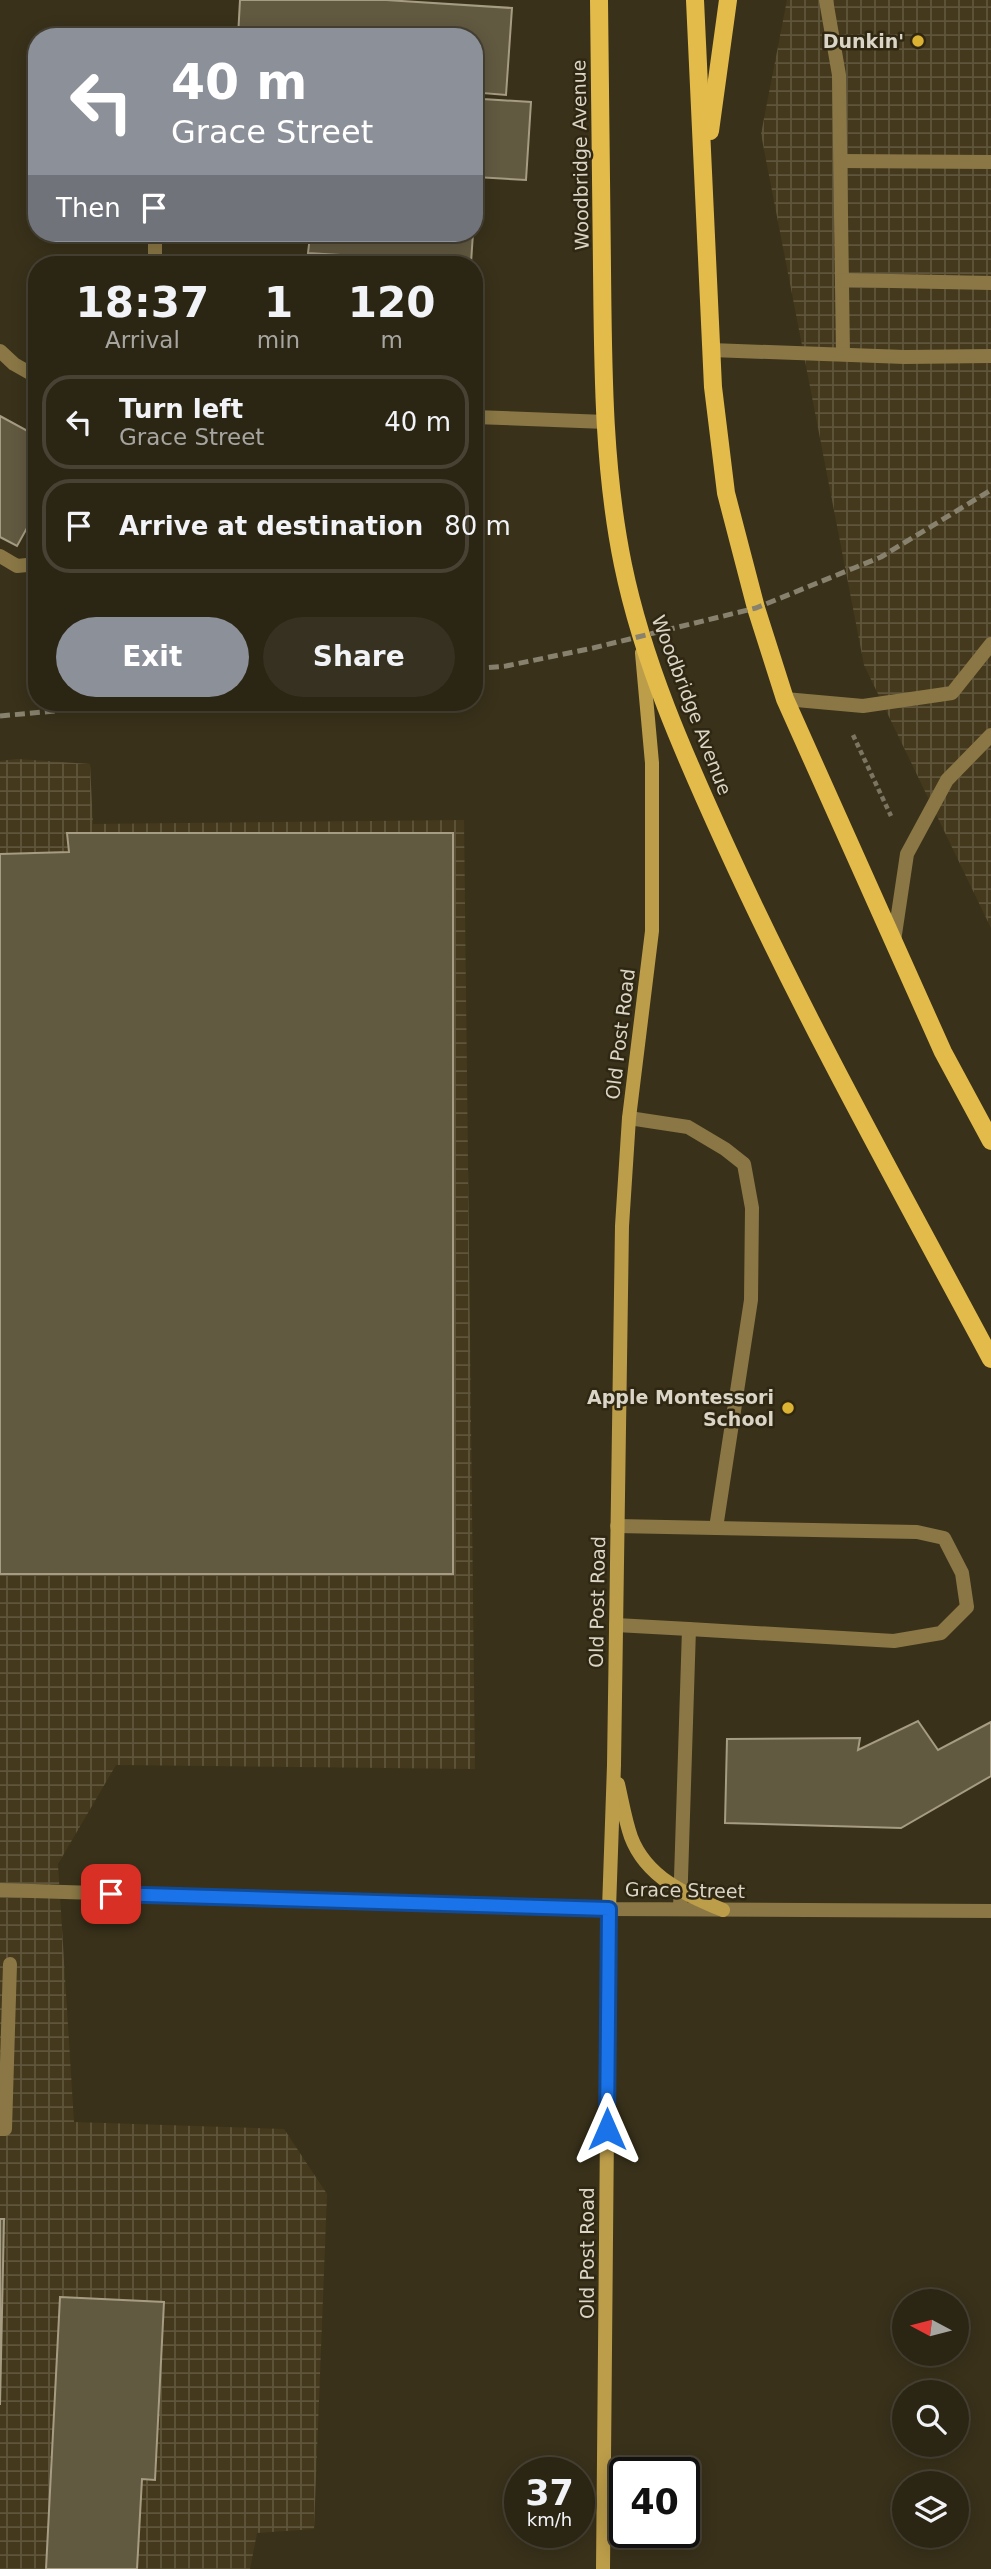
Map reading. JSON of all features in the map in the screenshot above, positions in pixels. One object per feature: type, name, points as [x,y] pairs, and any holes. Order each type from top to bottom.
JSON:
[{"type":"main road","name":"Woodbridge Avenue","points":[[600,0],[606,422],[623,563],[640,638],[701,792],[767,937],[991,1359]]},
{"type":"main road","points":[[695,0],[713,387],[726,493],[785,699],[943,1052],[991,1141]]},
{"type":"main road","points":[[704,172],[728,0]]},
{"type":"street","points":[[826,0],[839,75],[843,355]]},
{"type":"street","points":[[841,161],[991,162]]},
{"type":"street","points":[[843,280],[991,283]]},
{"type":"street","points":[[0,351],[28,372]]},
{"type":"street","points":[[711,351],[991,356]]},
{"type":"street","points":[[483,417],[606,422]]},
{"type":"street","points":[[0,556],[17,566],[28,565]]},
{"type":"street","name":"Old Post Road","points":[[603,2569],[609,1909],[614,1765],[622,1226],[629,1118],[652,931],[652,763],[640,638]]},
{"type":"street","points":[[785,699],[863,706],[952,693],[991,645]]},
{"type":"street","points":[[894,941],[906,855],[947,779],[991,735]]},
{"type":"street","points":[[629,1118],[688,1127],[726,1149],[744,1164],[752,1208],[751,1300],[716,1528]]},
{"type":"street","points":[[616,1625],[894,1642],[941,1633],[967,1606],[962,1573],[944,1538],[917,1532],[617,1526]]},
{"type":"street","points":[[680,1909],[690,1629]]},
{"type":"street","points":[[614,1765],[631,1837],[640,1855],[657,1874],[679,1890],[723,1910]]},
{"type":"street","name":"Grace Street","points":[[0,1890],[609,1909],[991,1911]]},
{"type":"street","points":[[0,2129],[5,2129],[9,1964]]},
{"type":"path","points":[[853,735],[891,816]]},
{"type":"shaded area","points":[[787,0],[991,0],[991,928],[864,665],[761,134]]},
{"type":"shaded area","points":[[17,759],[90,764],[93,824],[464,820],[475,1769],[116,1765],[58,1864],[74,2122],[284,2129],[327,2194],[314,2529],[257,2533],[250,2569],[0,2569],[0,761]]},
{"type":"building","points":[[240,0],[386,0],[512,8],[506,95],[483,93],[483,28],[238,28]]},
{"type":"building","points":[[483,99],[531,102],[526,180],[483,177]]},
{"type":"building","points":[[309,242],[472,242],[471,256],[357,256],[308,253]]},
{"type":"building","points":[[0,416],[28,431],[28,526],[17,546],[0,537]]},
{"type":"building","points":[[67,833],[453,833],[453,1574],[0,1574],[0,854],[69,852]]},
{"type":"building","points":[[918,1721],[938,1750],[991,1722],[991,1776],[901,1828],[725,1823],[727,1739],[860,1738],[858,1750]]},
{"type":"building","points":[[0,2219],[4,2219],[0,2405]]},
{"type":"building","points":[[60,2297],[164,2302],[155,2480],[142,2479],[137,2569],[46,2569]]},
{"type":"railway","points":[[483,668],[593,648],[756,608],[881,557],[991,490]]},
{"type":"railway","points":[[0,716],[55,711]]},
{"type":"place","name":"Dunkin'","points":[[918,41]]},
{"type":"place","name":"Apple Montessori School","points":[[788,1408]]},
{"type":"route","points":[[111,1894],[609,1909],[607,2129]]}]
